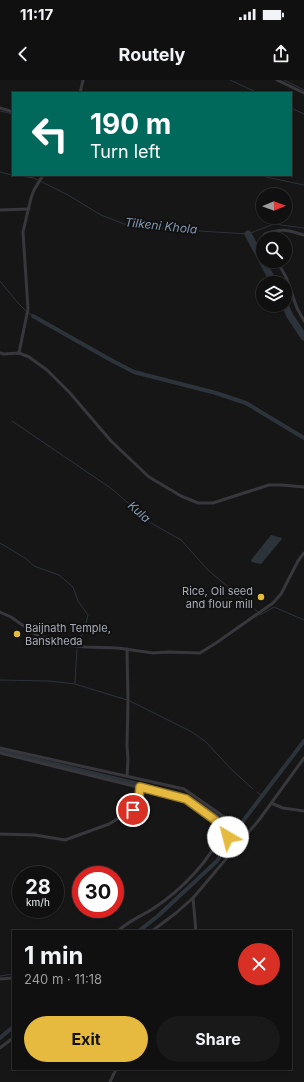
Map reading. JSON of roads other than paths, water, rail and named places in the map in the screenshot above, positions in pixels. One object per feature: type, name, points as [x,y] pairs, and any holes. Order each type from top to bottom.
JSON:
[{"type":"street","points":[[80,92],[83,80]]},
{"type":"street","points":[[277,80],[304,93]]},
{"type":"street","points":[[0,108],[12,112]]},
{"type":"street","points":[[19,353],[28,309],[23,232],[34,190],[42,176]]},
{"type":"street","points":[[0,210],[29,209]]},
{"type":"street","points":[[272,232],[278,230],[292,231],[304,235]]},
{"type":"street","points":[[281,268],[286,277],[297,308],[304,321]]},
{"type":"street","points":[[0,353],[19,353],[29,357],[47,370],[70,393],[110,441],[149,477],[181,496],[198,503],[213,502],[268,485],[304,487]]},
{"type":"street","points":[[0,612],[11,617],[35,634],[61,644],[85,648],[128,649],[152,653],[200,653],[273,603],[281,594],[298,561],[304,553]]},
{"type":"street","points":[[127,776],[128,649]]},
{"type":"street","points":[[0,748],[184,789],[233,823]]},
{"type":"street","points":[[0,753],[186,799],[215,820],[228,837],[238,845]]},
{"type":"street","points":[[153,930],[193,898],[238,845],[304,758]]},
{"type":"street","points":[[0,834],[35,835],[65,840],[109,824],[138,807],[140,787]]},
{"type":"street","points":[[271,803],[283,808],[304,811]]},
{"type":"street","points":[[120,930],[155,907],[189,879],[218,844],[224,830]]},
{"type":"street","points":[[193,898],[196,930]]},
{"type":"street","points":[[0,979],[12,978]]},
{"type":"street","points":[[0,1048],[12,1039]]},
{"type":"street","points":[[110,1082],[116,1070]]},
{"type":"waterway","points":[[230,80],[256,92]]},
{"type":"waterway","points":[[284,80],[304,90]]},
{"type":"waterway","points":[[292,108],[304,114]]},
{"type":"waterway","points":[[0,111],[12,114]]},
{"type":"waterway","name":"Tilkeni Khola","points":[[0,172],[12,175]]},
{"type":"waterway","name":"Tilkeni Khola","points":[[20,176],[34,178],[68,195],[101,215],[124,224],[151,228],[248,234],[274,224],[304,228]]},
{"type":"waterway","points":[[262,176],[304,185]]},
{"type":"waterway","name":"Tilkeni Khola","points":[[248,234],[270,276]]},
{"type":"waterway","points":[[0,281],[26,311]]},
{"type":"waterway","name":"Tilkeni Khola","points":[[288,312],[304,337]]},
{"type":"waterway","points":[[29,313],[33,316]]},
{"type":"waterway","points":[[33,316],[134,372],[216,393],[246,403],[304,438]]},
{"type":"waterway","name":"Kula","points":[[12,421],[112,489],[151,523],[181,540],[208,570],[258,612]]},
{"type":"waterway","points":[[0,543],[25,558],[34,566],[59,575],[73,587],[78,601],[88,615],[85,628],[78,644]]},
{"type":"waterway","name":"Kula","points":[[260,615],[274,607],[304,620]]},
{"type":"waterway","points":[[75,683],[77,649]]},
{"type":"waterway","points":[[0,680],[49,681],[75,684],[127,700]]},
{"type":"waterway","points":[[130,701],[192,732],[206,742],[231,769],[253,789]]},
{"type":"waterway","points":[[140,930],[159,915],[217,861],[237,829],[304,741]]},
{"type":"waterway","points":[[0,751],[180,794],[188,797],[237,829]]},
{"type":"waterway","points":[[257,792],[263,796]]},
{"type":"waterway","points":[[0,976],[12,974]]},
{"type":"waterway","points":[[0,1038],[12,1028]]},
{"type":"place","name":"Rice, Oil seed and flour mill","points":[[261,597]]},
{"type":"place","name":"Baijnath Temple, Banskheda","points":[[17,634]]}]
